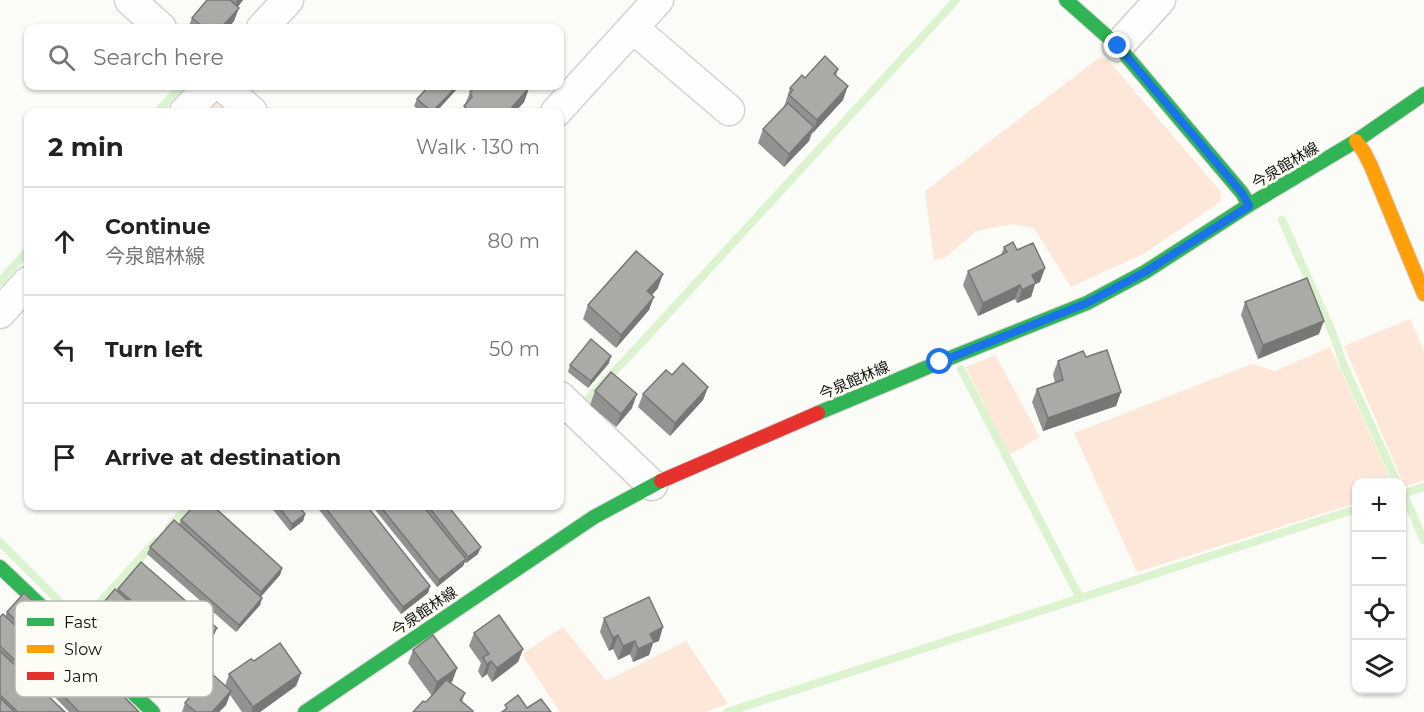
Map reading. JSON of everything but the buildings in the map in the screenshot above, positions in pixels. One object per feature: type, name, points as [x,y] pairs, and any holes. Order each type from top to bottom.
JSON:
[{"type":"main road","points":[[1066,0],[1118,46],[1242,193],[1249,206]]},
{"type":"main road","name":"今泉館林線","points":[[304,712],[594,517],[652,484],[1087,303],[1145,272],[1356,141],[1424,94]]},
{"type":"main road","points":[[1356,141],[1371,166],[1424,294]]},
{"type":"main road","points":[[0,567],[36,601]]},
{"type":"main road","points":[[137,697],[153,712]]},
{"type":"street","points":[[130,0],[157,24]]},
{"type":"street","points":[[266,24],[288,0]]},
{"type":"street","points":[[560,108],[658,0]]},
{"type":"street","points":[[1118,46],[1160,0]]},
{"type":"street","points":[[633,28],[729,110]]},
{"type":"street","points":[[189,108],[206,90]]},
{"type":"street","points":[[227,90],[248,108]]},
{"type":"street","points":[[0,313],[24,286]]},
{"type":"street","points":[[564,401],[652,484]]},
{"type":"shaded area","points":[[1100,57],[1108,60],[1221,192],[1220,202],[1143,254],[1071,287],[1034,228],[1013,224],[976,231],[946,257],[934,260],[925,191]]},
{"type":"shaded area","points":[[220,97],[232,108],[202,108]]},
{"type":"shaded area","points":[[1410,319],[1424,352],[1424,480],[1406,487],[1406,478],[1401,478],[1344,346]]},
{"type":"shaded area","points":[[1330,347],[1390,478],[1352,478],[1352,504],[1137,572],[1074,433],[1252,364],[1275,371]]},
{"type":"shaded area","points":[[995,355],[1040,437],[1009,455],[966,367]]},
{"type":"shaded area","points":[[563,627],[606,681],[686,641],[728,704],[705,712],[560,712],[522,654]]},
{"type":"waterway","points":[[588,408],[584,404],[595,391],[956,0]]},
{"type":"waterway","points":[[161,108],[178,90]]},
{"type":"waterway","points":[[1282,220],[1333,334],[1344,366],[1395,478]]},
{"type":"waterway","points":[[0,282],[24,255]]},
{"type":"waterway","points":[[961,369],[1080,598]]},
{"type":"waterway","points":[[1406,493],[1424,487]]},
{"type":"waterway","points":[[1406,500],[1424,540]]},
{"type":"waterway","points":[[169,527],[185,510]]},
{"type":"waterway","points":[[727,712],[1352,510]]},
{"type":"waterway","points":[[101,601],[156,541]]},
{"type":"waterway","points":[[0,542],[58,600]]},
{"type":"traffic: fast","points":[[1066,0],[1118,46],[1242,193],[1249,205]]},
{"type":"traffic: fast","points":[[818,413],[1087,303],[1145,272],[1249,205],[1356,141],[1424,94]]},
{"type":"traffic: fast","points":[[305,712],[594,517],[661,481]]},
{"type":"traffic: fast","points":[[0,567],[36,601]]},
{"type":"traffic: fast","points":[[137,697],[153,712]]},
{"type":"traffic: slow","points":[[1356,141],[1371,166],[1424,294]]},
{"type":"traffic: jam","points":[[661,481],[818,413]]},
{"type":"route","points":[[940,362],[1087,303],[1145,272],[1249,206],[1242,193],[1118,46]]}]
